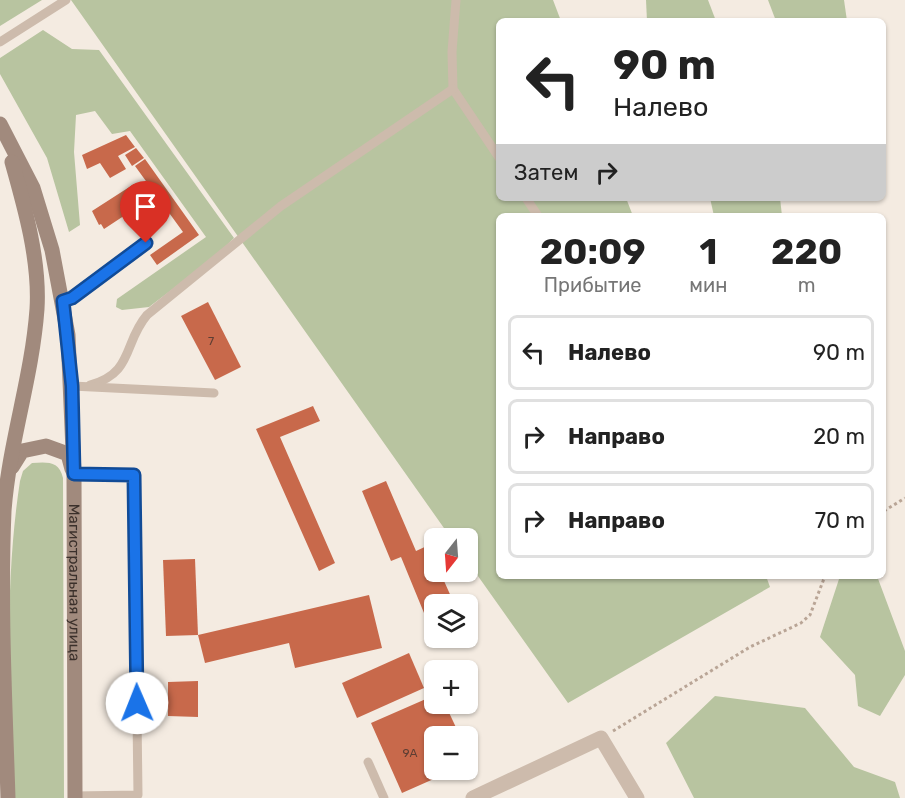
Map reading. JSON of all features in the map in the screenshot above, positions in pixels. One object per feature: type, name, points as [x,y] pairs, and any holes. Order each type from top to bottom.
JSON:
[{"type":"main road","name":"Магистральная улица","points":[[1,126],[33,188],[52,250],[63,301],[72,386],[75,797]]},
{"type":"main road","name":"Магистральная улица","points":[[1,126],[23,201],[33,259],[37,307],[28,383],[2,510],[5,796]]},
{"type":"main road","points":[[37,307],[63,301]]},
{"type":"main road","points":[[9,472],[22,451],[45,446],[68,454],[74,474]]},
{"type":"street","points":[[473,798],[601,738],[637,798]]},
{"type":"lane","points":[[0,42],[66,0]]},
{"type":"lane","points":[[456,0],[452,52],[453,89],[496,153]]},
{"type":"lane","points":[[90,385],[116,374],[129,355],[138,326],[147,315],[281,206],[453,89]]},
{"type":"lane","points":[[63,301],[72,298],[146,243]]},
{"type":"lane","points":[[72,386],[90,385],[214,393]]},
{"type":"lane","points":[[74,474],[134,475],[138,795],[75,797]]},
{"type":"lane","points":[[368,762],[384,798]]},
{"type":"path","points":[[886,510],[905,498]]},
{"type":"path","points":[[601,738],[750,647],[801,623],[810,615],[824,579]]},
{"type":"green space","points":[[0,0],[42,0],[0,26]]},
{"type":"green space","points":[[71,0],[553,0],[560,18],[496,18],[496,201],[627,201],[632,213],[496,213],[496,579],[767,579],[770,587],[568,703],[478,576],[478,528],[444,528]]},
{"type":"green space","points":[[646,0],[708,0],[715,18],[647,18]]},
{"type":"green space","points":[[768,0],[844,0],[847,18],[775,18]]},
{"type":"green space","points":[[43,30],[72,49],[99,50],[234,238],[215,257],[149,307],[122,310],[116,307],[117,299],[206,237],[130,131],[112,134],[95,111],[76,115],[74,152],[80,225],[69,232],[47,158],[0,74],[0,58]]},
{"type":"green space","points":[[711,201],[780,201],[782,213],[713,213]]},
{"type":"green space","points":[[32,463],[52,464],[59,468],[63,478],[64,798],[14,798],[9,679],[12,560],[20,481],[23,471]]},
{"type":"green space","points":[[839,579],[878,579],[905,651],[905,675],[880,716],[858,706],[855,675],[820,637]]},
{"type":"green space","points":[[715,696],[805,708],[854,767],[895,782],[900,798],[694,798],[666,743]]},
{"type":"building","points":[[126,135],[135,147],[118,156],[126,169],[110,178],[100,163],[87,169],[82,155]]},
{"type":"building","points":[[136,148],[144,158],[132,166],[125,155]]},
{"type":"building","points":[[145,159],[199,235],[157,265],[150,255],[183,232],[135,166]]},
{"type":"building","points":[[134,184],[145,202],[104,229],[101,224],[99,225],[92,211]]},
{"type":"building","points":[[208,302],[241,367],[215,380],[181,316]]},
{"type":"building","points":[[313,406],[320,421],[280,437],[335,563],[319,571],[256,429]]},
{"type":"building","points":[[386,481],[416,551],[424,547],[424,582],[444,582],[450,594],[424,594],[424,613],[401,557],[391,561],[362,491]]},
{"type":"building","points":[[195,559],[198,635],[166,636],[163,560]]},
{"type":"building","points":[[369,595],[382,648],[295,668],[289,643],[205,663],[198,635]]},
{"type":"building","points":[[409,653],[424,688],[357,718],[342,683]]},
{"type":"building","points":[[198,681],[198,717],[168,716],[168,682]]},
{"type":"building","points":[[424,700],[424,714],[450,714],[455,726],[424,726],[424,780],[431,780],[402,793],[371,723]]},
{"type":"route","points":[[137,703],[134,475],[74,474],[72,386],[63,301],[72,298],[146,243]]}]
